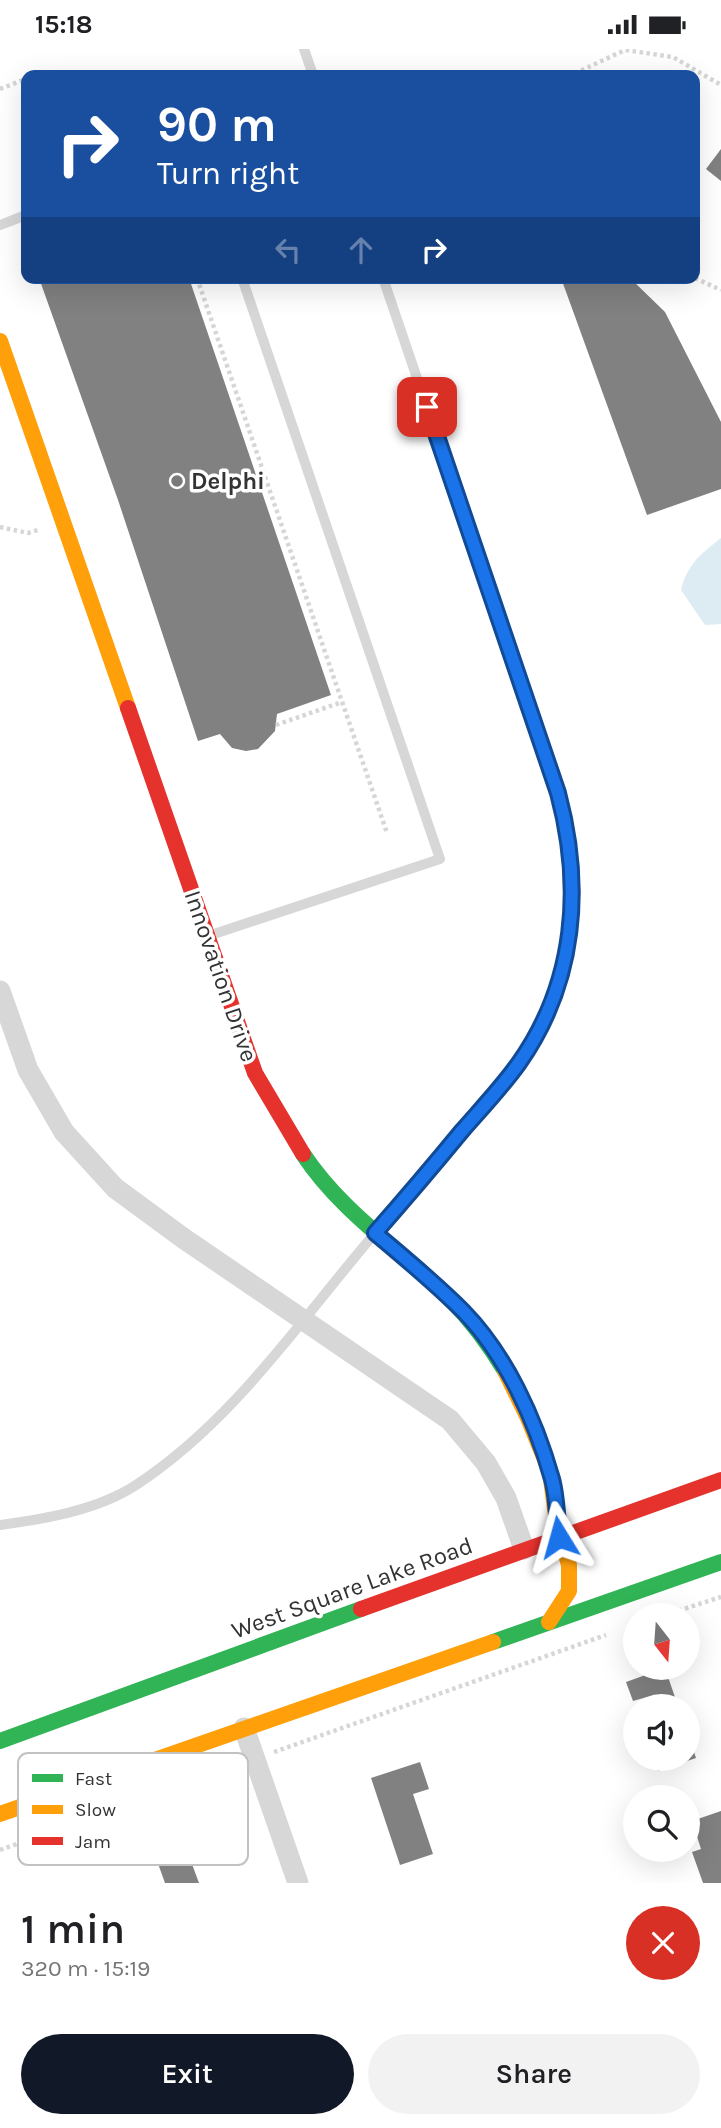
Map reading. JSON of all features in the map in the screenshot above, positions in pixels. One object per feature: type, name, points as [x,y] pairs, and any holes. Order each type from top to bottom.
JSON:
[{"type":"main road","name":"Innovation Drive","points":[[0,341],[255,1073],[299,1151],[330,1190],[464,1312],[491,1345],[515,1386],[552,1481],[559,1537],[568,1563],[569,1590],[549,1622]]},
{"type":"main road","name":"West Square Lake Road","points":[[0,1741],[524,1549],[721,1480]]},
{"type":"main road","points":[[173,1753],[721,1562]]},
{"type":"main road","points":[[0,1814],[18,1808]]},
{"type":"street","points":[[2,1005],[28,1070],[64,1132],[115,1188],[183,1238],[450,1420],[486,1463],[506,1497],[524,1549]]},
{"type":"street","points":[[244,1728],[298,1883]]},
{"type":"lane","points":[[303,49],[311,70]]},
{"type":"lane","points":[[0,225],[21,217]]},
{"type":"lane","points":[[208,936],[440,859],[244,284]]},
{"type":"lane","points":[[0,1525],[88,1507],[135,1486],[201,1436],[304,1320],[521,1060],[541,1026],[555,994],[569,939],[573,904],[572,862],[567,827],[558,793],[385,284]]},
{"type":"path","points":[[582,70],[625,50],[673,57],[695,70]]},
{"type":"path","points":[[700,73],[721,85]]},
{"type":"path","points":[[0,89],[21,81]]},
{"type":"path","points":[[700,280],[721,290]]},
{"type":"path","points":[[199,284],[387,834]]},
{"type":"path","points":[[0,527],[28,533],[40,529]]},
{"type":"path","points":[[276,725],[342,702]]},
{"type":"path","points":[[700,1604],[721,1597]]},
{"type":"path","points":[[277,1752],[609,1634]]},
{"type":"path","points":[[0,1850],[18,1844]]},
{"type":"shaded area","points":[[721,538],[721,624],[705,625],[681,590],[691,566]]},
{"type":"building","points":[[721,149],[721,181],[706,169]]},
{"type":"building","points":[[41,284],[191,284],[331,695],[277,714],[275,731],[258,749],[246,751],[232,748],[220,734],[198,741],[118,500]]},
{"type":"building","points":[[563,284],[636,284],[665,312],[721,422],[721,489],[647,515]]},
{"type":"building","points":[[669,1680],[674,1694],[630,1694],[626,1682]]},
{"type":"building","points":[[420,1762],[429,1789],[413,1794],[433,1854],[400,1865],[371,1778]]},
{"type":"building","points":[[721,1811],[721,1883],[703,1883],[696,1862],[700,1862],[700,1818]]},
{"type":"building","points":[[159,1865],[192,1865],[199,1883],[165,1883]]},
{"type":"traffic: fast","points":[[303,1154],[318,1175],[353,1213],[457,1306],[493,1351],[505,1371]]},
{"type":"traffic: fast","points":[[493,1642],[721,1562]]},
{"type":"traffic: fast","points":[[0,1741],[361,1609]]},
{"type":"traffic: slow","points":[[0,341],[128,708]]},
{"type":"traffic: slow","points":[[505,1371],[550,1472],[557,1524],[569,1565],[569,1591],[549,1622]]},
{"type":"traffic: slow","points":[[175,1753],[493,1642]]},
{"type":"traffic: slow","points":[[0,1814],[18,1808]]},
{"type":"traffic: jam","points":[[128,708],[255,1073],[303,1154]]},
{"type":"traffic: jam","points":[[361,1609],[721,1480]]},
{"type":"place","name":"Delphi","points":[[177,481]]},
{"type":"route","points":[[427,407],[558,793],[572,862],[573,904],[563,969],[555,994],[541,1026],[521,1060],[375,1233],[464,1312],[491,1345],[515,1386],[530,1419],[552,1481],[559,1537]]}]
